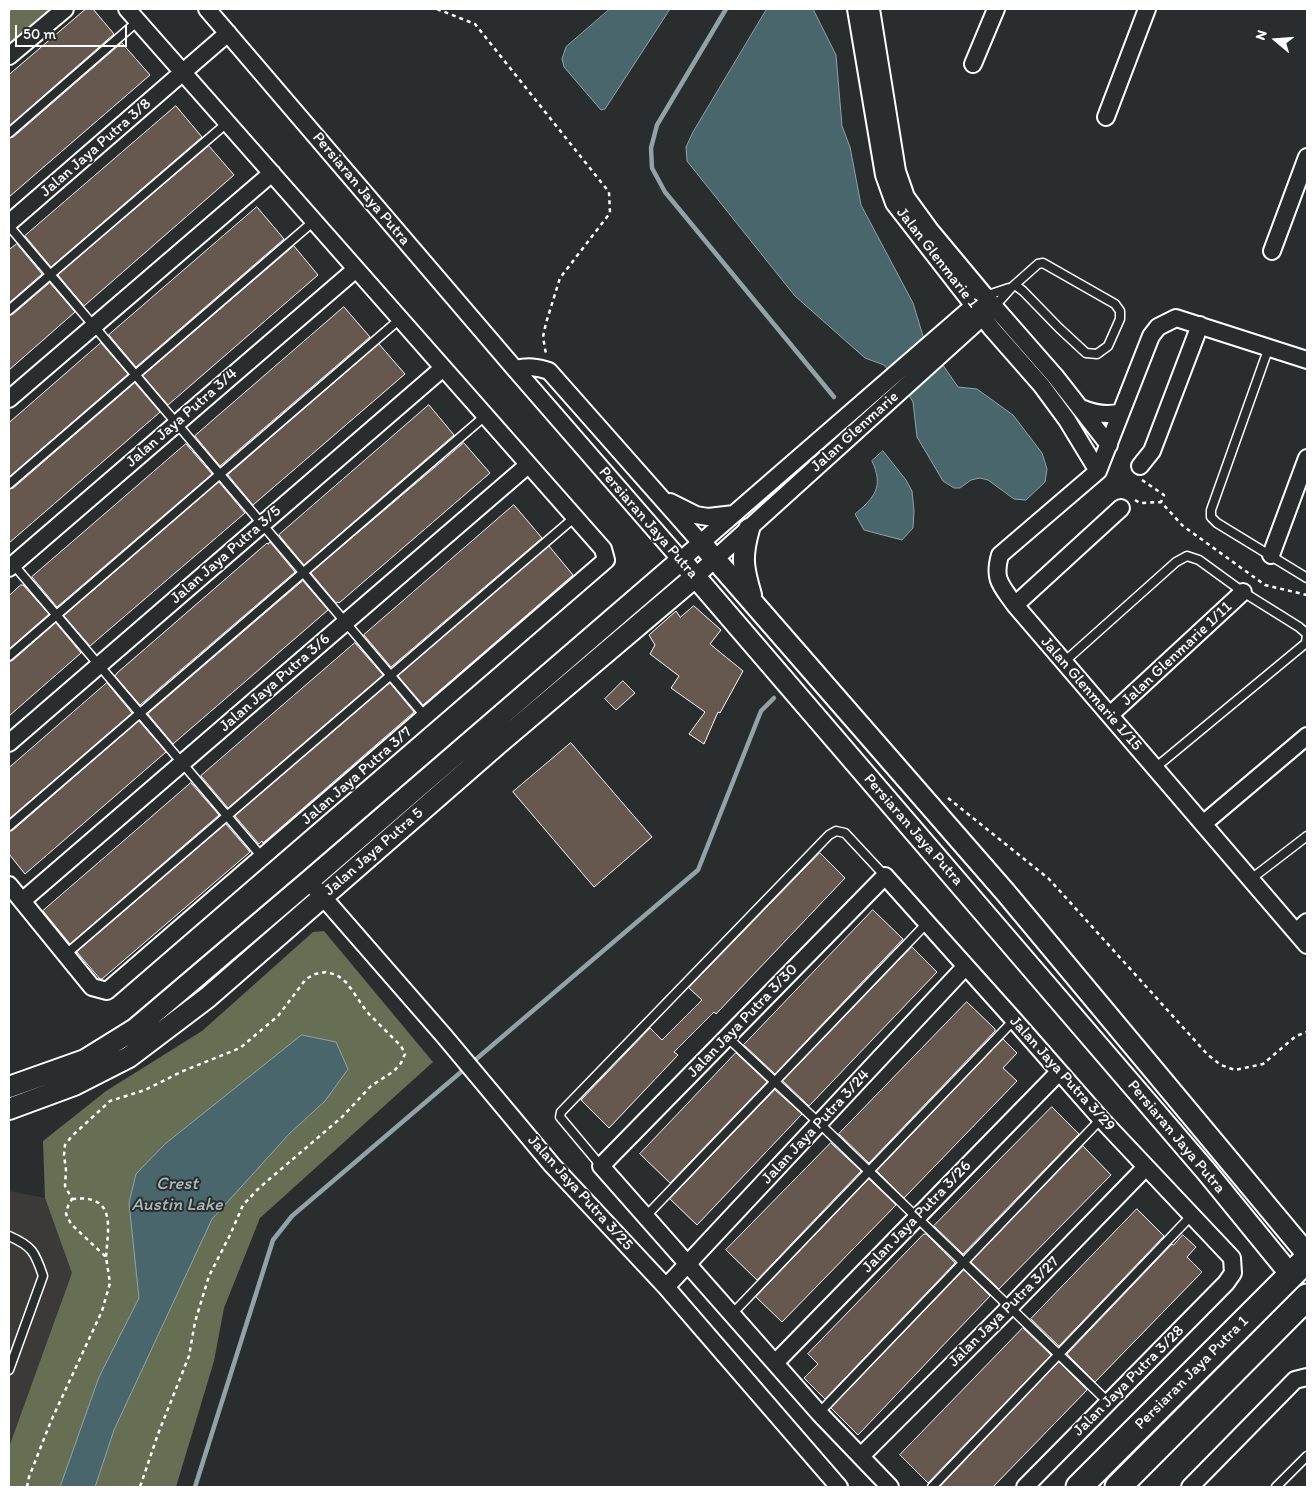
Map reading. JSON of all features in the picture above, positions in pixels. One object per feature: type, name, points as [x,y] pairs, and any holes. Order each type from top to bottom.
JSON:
[{"type":"main road","name":"Persiaran Jaya Putra","points":[[1299,1267],[1307,1292]]},
{"type":"main road","name":"Persiaran Jaya Putra 1","points":[[1079,1487],[1299,1267]]},
{"type":"main road","name":"Persiaran Jaya Putra 1","points":[[1118,1487],[1307,1297]]},
{"type":"street","points":[[9,56],[65,9]]},
{"type":"street","points":[[127,9],[574,517]]},
{"type":"street","name":"Persiaran Jaya Putra","points":[[207,9],[514,370],[681,560],[1206,1171],[1299,1267]]},
{"type":"street","name":"Jalan Glenmarie 1","points":[[856,9],[874,75],[882,121],[884,176],[894,203],[1049,381],[1081,408],[1109,445]]},
{"type":"street","name":"Jalan Glenmarie 1","points":[[871,9],[874,75]]},
{"type":"street","points":[[973,64],[996,9]]},
{"type":"street","points":[[1106,117],[1147,9]]},
{"type":"street","name":"Jalan Jaya Putra 3/8","points":[[9,225],[228,33]]},
{"type":"street","points":[[1272,251],[1307,157]]},
{"type":"street","points":[[9,399],[272,173]]},
{"type":"street","name":"Jalan Jaya Putra 3/4","points":[[10,564],[356,269]]},
{"type":"street","name":"Jalan Glenmarie","points":[[702,542],[734,514],[889,390],[984,306]]},
{"type":"street","name":"Jalan Glenmarie 1/15","points":[[1307,360],[1176,318],[1158,327],[1151,336],[1098,471],[1000,555],[996,569],[999,582],[1015,605],[1251,879],[1301,927],[1307,945]]},
{"type":"street","points":[[1140,466],[1152,450],[1200,325]]},
{"type":"street","points":[[514,370],[526,366],[549,371]]},
{"type":"street","name":"Jalan Jaya Putra 3/5","points":[[9,742],[444,368]]},
{"type":"street","name":"Persiaran Jaya Putra","points":[[549,371],[702,542],[1006,893],[1307,1254]]},
{"type":"street","name":"Jalan Glenmarie 1","points":[[1049,381],[1067,420],[1098,471]]},
{"type":"street","name":"Jalan Glenmarie","points":[[716,559],[749,529],[889,390]]},
{"type":"street","points":[[1081,408],[1100,414],[1122,412]]},
{"type":"street","points":[[1271,555],[1307,458]]},
{"type":"street","name":"Jalan Jaya Putra 3/6","points":[[22,901],[528,465]]},
{"type":"street","points":[[661,498],[696,515],[708,517],[734,514]]},
{"type":"street","points":[[1015,605],[1121,508]]},
{"type":"street","name":"Jalan Jaya Putra 3/7","points":[[65,955],[92,988],[107,991],[606,560],[603,549],[574,517]]},
{"type":"street","points":[[749,529],[743,559],[752,600]]},
{"type":"street","name":"Jalan Jaya Putra 5","points":[[9,1087],[85,1060],[136,1029],[702,542]]},
{"type":"street","name":"Jalan Jaya Putra 5","points":[[9,1109],[74,1085],[129,1057],[207,998],[716,559]]},
{"type":"street","name":"Jalan Glenmarie 1/11","points":[[1110,715],[1243,592]]},
{"type":"street","points":[[1203,824],[1307,736]]},
{"type":"street","name":"Jalan Jaya Putra 3/29","points":[[885,876],[1100,1119],[1232,1258],[1232,1273]]},
{"type":"street","name":"Jalan Jaya Putra 3/30","points":[[601,1166],[885,876]]},
{"type":"street","name":"Jalan Jaya Putra 3/25","points":[[309,881],[446,1037],[552,1165],[666,1287],[839,1487]]},
{"type":"street","points":[[9,885],[65,955]]},
{"type":"street","name":"Jalan Jaya Putra 3/24","points":[[666,1287],[965,967]]},
{"type":"street","name":"Jalan Jaya Putra 3/26","points":[[775,1362],[1059,1072]]},
{"type":"street","name":"Jalan Jaya Putra 3/25","points":[[601,1166],[819,1412],[890,1487]]},
{"type":"street","name":"Jalan Jaya Putra 3/27","points":[[861,1456],[1146,1167]]},
{"type":"street","name":"Jalan Jaya Putra 3/28","points":[[1025,1487],[1226,1283],[1232,1273]]},
{"type":"street","points":[[1190,1487],[1295,1380],[1307,1377]]},
{"type":"lane","points":[[9,132],[138,21]]},
{"type":"lane","points":[[9,310],[227,122]]},
{"type":"lane","points":[[9,484],[314,221]]},
{"type":"lane","points":[[9,225],[176,424],[426,716]]},
{"type":"lane","points":[[984,306],[1013,286],[1038,264],[1043,263],[1115,304],[1120,311],[1120,319],[1108,346],[1097,354],[1086,353],[1013,286]]},
{"type":"lane","points":[[984,306],[1013,286]]},
{"type":"lane","points":[[9,656],[400,319]]},
{"type":"lane","points":[[1269,347],[1211,510],[1211,517],[1217,523],[1307,578]]},
{"type":"lane","points":[[9,826],[486,416]]},
{"type":"lane","points":[[65,955],[574,517]]},
{"type":"lane","points":[[1064,662],[1176,562],[1187,556],[1199,560],[1243,592],[1307,634],[1306,643],[1155,768]]},
{"type":"lane","points":[[10,564],[56,615],[262,857]]},
{"type":"lane","points":[[601,1166],[560,1117],[561,1112],[822,842],[836,831],[845,832],[885,876]]},
{"type":"lane","points":[[1251,879],[1307,836]]},
{"type":"lane","points":[[646,1216],[927,923]]},
{"type":"lane","points":[[732,1314],[1014,1020]]},
{"type":"lane","points":[[728,1037],[820,1123],[1108,1402]]},
{"type":"lane","points":[[819,1412],[1100,1119]]},
{"type":"lane","points":[[932,1487],[1192,1215]]},
{"type":"lane","points":[[9,1236],[27,1244],[38,1261],[43,1276],[9,1370]]},
{"type":"lane","points":[[1276,1487],[1307,1456]]},
{"type":"path","points":[[436,9],[475,24],[609,192],[610,213],[560,278],[543,337],[549,371]]},
{"type":"path","points":[[1140,466],[1134,475],[1164,495],[1161,502]]},
{"type":"path","points":[[1121,508],[1130,498],[1140,503],[1161,502],[1184,526],[1265,586],[1307,595]]},
{"type":"path","points":[[947,797],[1049,879],[1208,1055],[1221,1066],[1235,1070],[1263,1064],[1296,1036],[1307,1032]]},
{"type":"path","points":[[72,1199],[64,1186],[66,1170],[64,1155],[66,1146],[72,1136],[110,1101],[145,1090],[182,1071],[240,1048],[278,1016],[306,979],[315,974],[326,972],[337,975],[347,983],[367,1012],[401,1046],[405,1054],[401,1063],[394,1070],[371,1086],[342,1116],[259,1188],[243,1205],[209,1276],[195,1322],[190,1356],[158,1434],[140,1487]]},
{"type":"path","points":[[27,1487],[29,1477],[51,1421],[102,1311],[110,1283],[106,1257],[108,1216],[98,1202],[88,1199],[72,1199]]},
{"type":"path","points":[[72,1199],[66,1214],[71,1224],[106,1257]]},
{"type":"shaded area","points":[[9,1191],[45,1198],[73,1272],[9,1447]]},
{"type":"green space","points":[[9,9],[53,9],[9,46]]},
{"type":"green space","points":[[324,931],[433,1062],[260,1218],[224,1308],[214,1361],[176,1487],[9,1487],[9,1447],[72,1273],[45,1198],[43,1141],[106,1091],[202,1031],[313,932]]},
{"type":"water","points":[[610,9],[670,9],[605,109],[601,110],[564,67],[562,59],[566,47]]},
{"type":"water","points":[[767,9],[813,9],[836,55],[842,126],[850,147],[861,205],[913,303],[923,336],[958,387],[977,389],[1013,415],[1042,453],[1047,469],[1045,482],[1026,500],[1014,499],[988,480],[980,478],[971,480],[960,488],[954,488],[943,481],[917,437],[913,402],[907,392],[884,365],[865,358],[795,296],[687,161],[686,147],[693,132]]},
{"type":"water","points":[[883,451],[906,480],[912,491],[913,528],[902,540],[864,530],[855,514],[868,502],[876,491],[876,470],[872,461]]},
{"type":"water","name":"Crest Austin Lake","points":[[302,1035],[336,1042],[348,1069],[325,1101],[290,1133],[212,1219],[114,1430],[95,1487],[60,1487],[99,1377],[139,1298],[129,1203],[136,1174],[165,1144]]},
{"type":"building","points":[[86,9],[93,9],[114,34],[9,126],[9,75]]},
{"type":"building","points":[[122,43],[150,75],[9,197],[9,138],[13,137]]},
{"type":"building","points":[[176,106],[202,137],[51,267],[25,236]]},
{"type":"building","points":[[209,146],[234,175],[84,306],[58,275]]},
{"type":"building","points":[[257,207],[284,239],[136,367],[109,335]]},
{"type":"building","points":[[17,244],[42,274],[9,303],[9,250]]},
{"type":"building","points":[[294,246],[318,275],[168,405],[143,376]]},
{"type":"building","points":[[50,283],[75,312],[9,370],[9,316]]},
{"type":"building","points":[[344,307],[370,337],[220,466],[195,436]]},
{"type":"building","points":[[101,343],[128,374],[9,477],[9,423]]},
{"type":"building","points":[[379,344],[405,374],[253,505],[228,475]]},
{"type":"building","points":[[135,383],[160,412],[9,543],[9,489],[13,488]]},
{"type":"building","points":[[429,405],[454,435],[304,565],[279,535]]},
{"type":"building","points":[[464,443],[490,473],[339,603],[336,603],[311,573]]},
{"type":"building","points":[[186,444],[212,474],[57,607],[32,577]]},
{"type":"building","points":[[219,482],[245,513],[90,646],[64,616]]},
{"type":"building","points":[[514,505],[542,538],[391,667],[364,635]]},
{"type":"building","points":[[270,542],[295,572],[140,705],[115,676],[117,673]]},
{"type":"building","points":[[549,546],[573,575],[423,705],[398,676]]},
{"type":"building","points":[[303,581],[328,610],[173,744],[148,714]]},
{"type":"building","points":[[21,585],[49,614],[9,649],[9,596]]},
{"type":"building","points":[[694,606],[721,630],[710,644],[743,671],[720,713],[718,712],[704,744],[689,734],[705,712],[671,688],[679,676],[650,654],[655,645],[649,635],[676,611],[680,617]]},
{"type":"building","points":[[56,623],[81,653],[9,716],[9,662]]},
{"type":"building","points":[[355,643],[383,675],[228,808],[201,776]]},
{"type":"building","points":[[623,681],[635,693],[616,710],[605,699]]},
{"type":"building","points":[[107,683],[132,713],[9,819],[9,768]]},
{"type":"building","points":[[390,683],[414,712],[263,843],[262,841],[259,844],[235,816]]},
{"type":"building","points":[[139,721],[166,752],[25,874],[9,854],[9,832]]},
{"type":"building","points":[[571,743],[652,837],[594,887],[513,792]]},
{"type":"building","points":[[191,783],[219,815],[70,944],[43,911]]},
{"type":"building","points":[[226,824],[250,852],[100,979],[77,952]]},
{"type":"building","points":[[820,853],[845,878],[716,1014],[714,1012],[674,1052],[678,1055],[609,1128],[581,1100],[650,1028],[662,1040],[702,1000],[689,988]]},
{"type":"building","points":[[873,910],[903,939],[775,1074],[744,1045]]},
{"type":"building","points":[[912,947],[937,972],[809,1106],[783,1081]]},
{"type":"building","points":[[967,1002],[995,1031],[869,1163],[839,1134]]},
{"type":"building","points":[[1003,1039],[1017,1053],[1003,1068],[1017,1081],[904,1198],[877,1171]]},
{"type":"building","points":[[736,1053],[767,1082],[670,1183],[640,1154]]},
{"type":"building","points":[[775,1090],[802,1114],[697,1225],[670,1199]]},
{"type":"building","points":[[1052,1107],[1079,1134],[963,1254],[934,1226]]},
{"type":"building","points":[[831,1143],[861,1171],[757,1280],[726,1250]]},
{"type":"building","points":[[1083,1146],[1111,1175],[999,1289],[971,1262]]},
{"type":"building","points":[[869,1179],[896,1205],[782,1322],[756,1297]]},
{"type":"building","points":[[1137,1209],[1164,1236],[1059,1346],[1031,1319]]},
{"type":"building","points":[[924,1234],[955,1263],[825,1399],[804,1378],[818,1364],[808,1354]]},
{"type":"building","points":[[1183,1235],[1196,1247],[1187,1257],[1202,1272],[1095,1382],[1067,1354],[1172,1244]]},
{"type":"building","points":[[964,1270],[990,1296],[858,1435],[831,1408]]},
{"type":"building","points":[[1023,1328],[1051,1355],[928,1483],[900,1455]]},
{"type":"building","points":[[1059,1362],[1087,1390],[993,1487],[940,1487]]},
{"type":"waterway","points":[[726,9],[657,125],[651,148],[652,168],[665,192],[834,397]]},
{"type":"waterway","points":[[195,1487],[273,1240],[292,1216],[698,870],[761,711],[774,698]]}]
